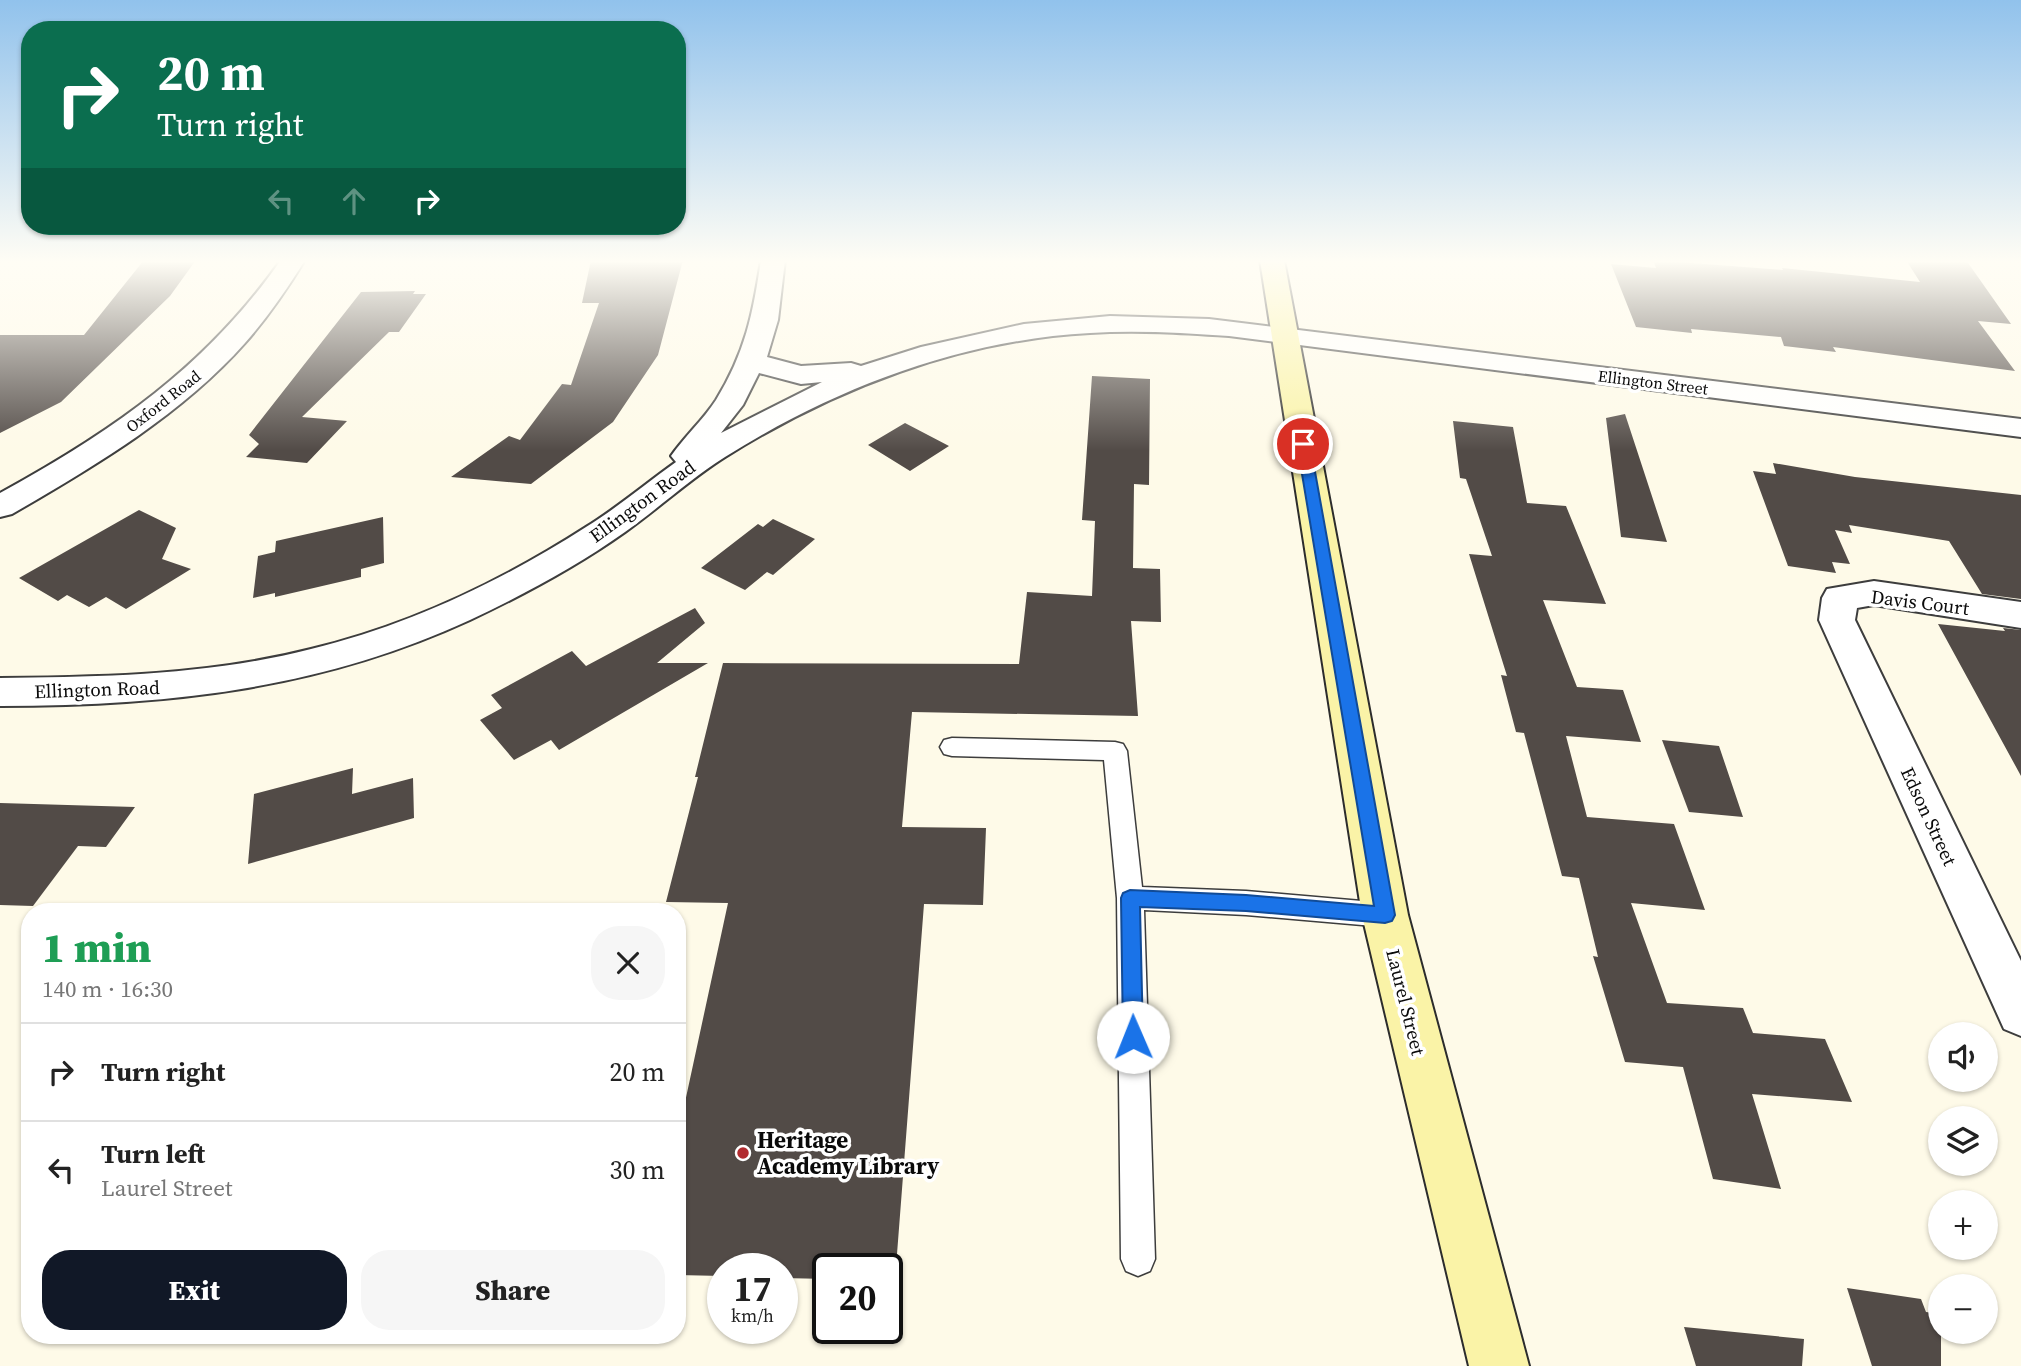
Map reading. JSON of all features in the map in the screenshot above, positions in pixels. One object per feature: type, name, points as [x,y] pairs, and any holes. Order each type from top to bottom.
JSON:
[{"type":"street","name":"Oxford Road","points":[[0,507],[97,450],[168,401],[210,364],[247,324]]},
{"type":"street","points":[[640,503],[709,432],[728,405],[751,362],[764,324]]},
{"type":"street","name":"Laurel Street","points":[[1284,324],[1385,915],[1499,1366]]},
{"type":"street","name":"Ellington Road","points":[[0,692],[211,683],[277,672],[343,654],[407,632],[515,582],[597,535],[683,470],[754,428],[882,368],[982,338],[1074,326],[1196,327],[1286,336]]},
{"type":"street","name":"Ellington Street","points":[[1286,336],[2021,428]]},
{"type":"street","points":[[751,362],[801,375],[827,375],[882,368]]},
{"type":"street","name":"Davis Court","points":[[1837,620],[1840,598],[1874,593],[2021,615]]},
{"type":"street","name":"Edson Street","points":[[1837,620],[2021,1013]]},
{"type":"lane","points":[[952,747],[1115,751],[1130,898],[1138,1259]]},
{"type":"lane","points":[[1130,898],[1246,903],[1385,915]]},
{"type":"building","points":[[93,324],[141,324],[61,402],[0,433],[0,335],[84,335]]},
{"type":"building","points":[[336,324],[405,324],[399,332],[389,332],[302,417],[347,421],[307,463],[246,457],[259,444],[249,435]]},
{"type":"building","points":[[592,324],[666,324],[658,355],[613,422],[531,484],[451,477],[509,436],[520,440],[562,384],[571,385]]},
{"type":"building","points":[[1635,324],[1980,324],[2015,371],[1833,347],[1836,352],[1784,346],[1781,337],[1691,329],[1692,333],[1636,327]]},
{"type":"building","points":[[1092,376],[1150,379],[1149,485],[1134,484],[1133,568],[1160,569],[1161,622],[1131,621],[1138,716],[912,712],[902,827],[986,828],[983,905],[924,904],[897,1253],[812,1253],[812,1279],[798,1278],[798,1253],[707,1253],[707,1276],[686,1275],[686,1097],[728,903],[666,902],[698,777],[695,777],[723,663],[1019,664],[1027,592],[1092,596],[1095,521],[1082,520]]},
{"type":"building","points":[[1625,414],[1667,542],[1621,537],[1606,418]]},
{"type":"building","points":[[1453,421],[1513,427],[1527,503],[1566,506],[1606,604],[1543,600],[1577,687],[1623,690],[1641,742],[1566,736],[1587,817],[1674,824],[1705,910],[1631,903],[1667,1003],[1743,1008],[1753,1033],[1825,1039],[1852,1102],[1752,1094],[1781,1189],[1713,1179],[1683,1067],[1625,1062],[1593,956],[1598,957],[1579,878],[1562,876],[1524,733],[1516,732],[1501,675],[1507,676],[1469,554],[1492,556],[1466,479],[1460,478]]},
{"type":"building","points":[[905,423],[949,446],[910,471],[868,445]]},
{"type":"building","points":[[1773,463],[1855,477],[2021,495],[2021,599],[1982,594],[1949,541],[1849,525],[1852,533],[1835,530],[1850,564],[1832,562],[1836,573],[1788,566],[1753,471],[1776,474]]},
{"type":"building","points":[[139,510],[176,528],[162,559],[191,569],[126,609],[106,597],[89,607],[67,595],[58,601],[19,578]]},
{"type":"building","points":[[383,517],[384,563],[361,569],[361,577],[275,597],[275,593],[253,598],[258,556],[275,552],[276,541]]},
{"type":"building","points":[[773,519],[815,539],[773,575],[767,572],[745,590],[701,568],[758,524],[763,527]]},
{"type":"building","points":[[695,608],[705,623],[657,663],[708,663],[559,750],[551,740],[514,760],[480,720],[502,708],[491,695],[572,651],[586,666]]},
{"type":"building","points":[[1938,624],[2005,631],[2003,628],[2021,630],[2021,776]]},
{"type":"building","points":[[1662,740],[1719,746],[1743,817],[1689,812]]},
{"type":"building","points":[[353,768],[352,794],[413,778],[414,818],[248,864],[254,794]]},
{"type":"building","points":[[0,803],[135,807],[106,847],[78,846],[35,903],[0,905]]},
{"type":"building","points":[[1847,1288],[1921,1299],[1928,1312],[1928,1344],[1941,1344],[1941,1366],[1872,1366]]},
{"type":"building","points":[[1684,1327],[1804,1339],[1802,1366],[1696,1366]]},
{"type":"place","name":"Heritage Academy Library","points":[[743,1153]]},
{"type":"route","points":[[1133,1037],[1130,898],[1246,903],[1385,915],[1303,444]]}]
